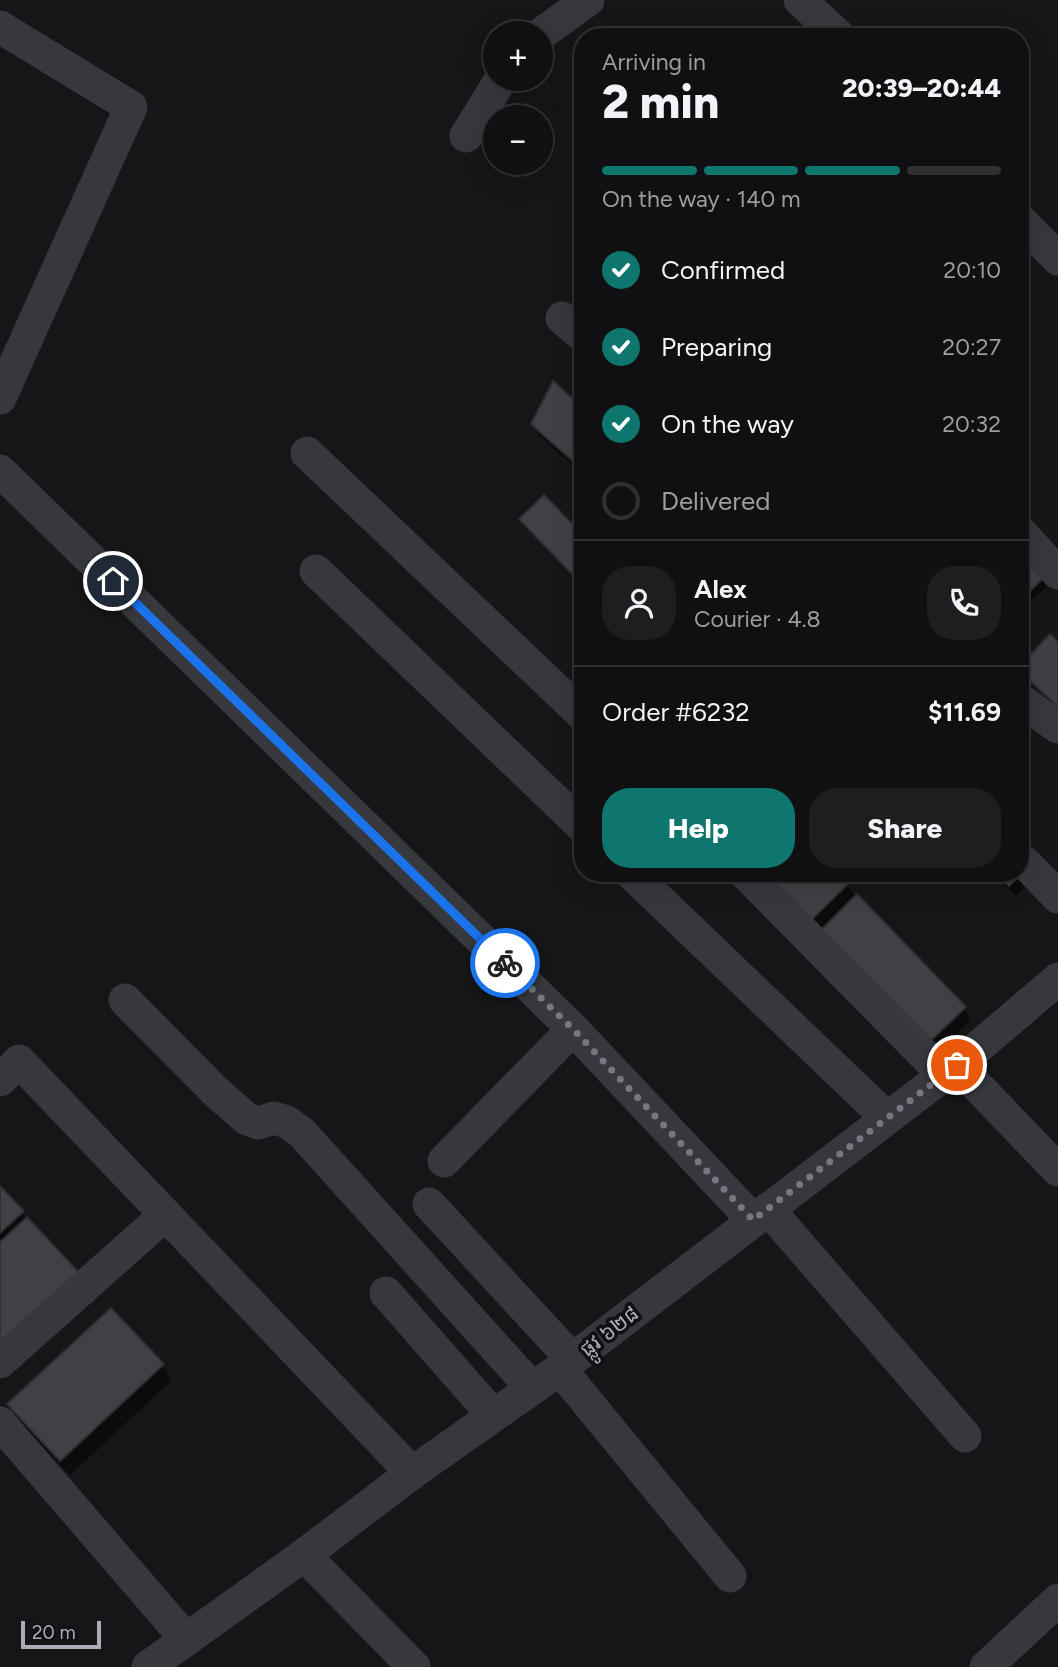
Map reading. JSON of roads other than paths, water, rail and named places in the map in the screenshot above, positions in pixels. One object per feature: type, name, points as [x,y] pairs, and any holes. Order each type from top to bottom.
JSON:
[{"type":"street","points":[[553,23],[588,0]]},
{"type":"street","points":[[800,0],[830,28]]},
{"type":"street","points":[[0,27],[131,107],[0,398]]},
{"type":"street","points":[[466,136],[494,91]]},
{"type":"street","points":[[1029,229],[1058,259]]},
{"type":"street","points":[[307,453],[574,706]]},
{"type":"street","points":[[0,471],[760,1215],[965,1436]]},
{"type":"street","points":[[1029,542],[1058,573]]},
{"type":"street","points":[[316,572],[574,818]]},
{"type":"street","points":[[1029,706],[1058,727]]},
{"type":"street","points":[[1029,867],[1058,897]]},
{"type":"street","points":[[640,882],[887,1118]]},
{"type":"street","points":[[754,882],[1058,1170]]},
{"type":"street","name":"ផ្លូវ ៦២៨","points":[[148,1667],[304,1555],[412,1473],[566,1364],[950,1070],[1058,979]]},
{"type":"street","points":[[125,1000],[214,1090],[247,1119],[258,1123],[274,1118],[287,1122],[302,1133],[532,1388]]},
{"type":"street","points":[[444,1161],[573,1029]]},
{"type":"street","points":[[0,1080],[19,1061],[412,1473]]},
{"type":"street","points":[[429,1204],[566,1364],[730,1576]]},
{"type":"street","points":[[0,1362],[165,1215]]},
{"type":"street","points":[[386,1293],[493,1415]]},
{"type":"street","points":[[0,1423],[186,1639]]},
{"type":"street","points":[[304,1555],[414,1667]]},
{"type":"street","points":[[986,1667],[1058,1600]]}]
